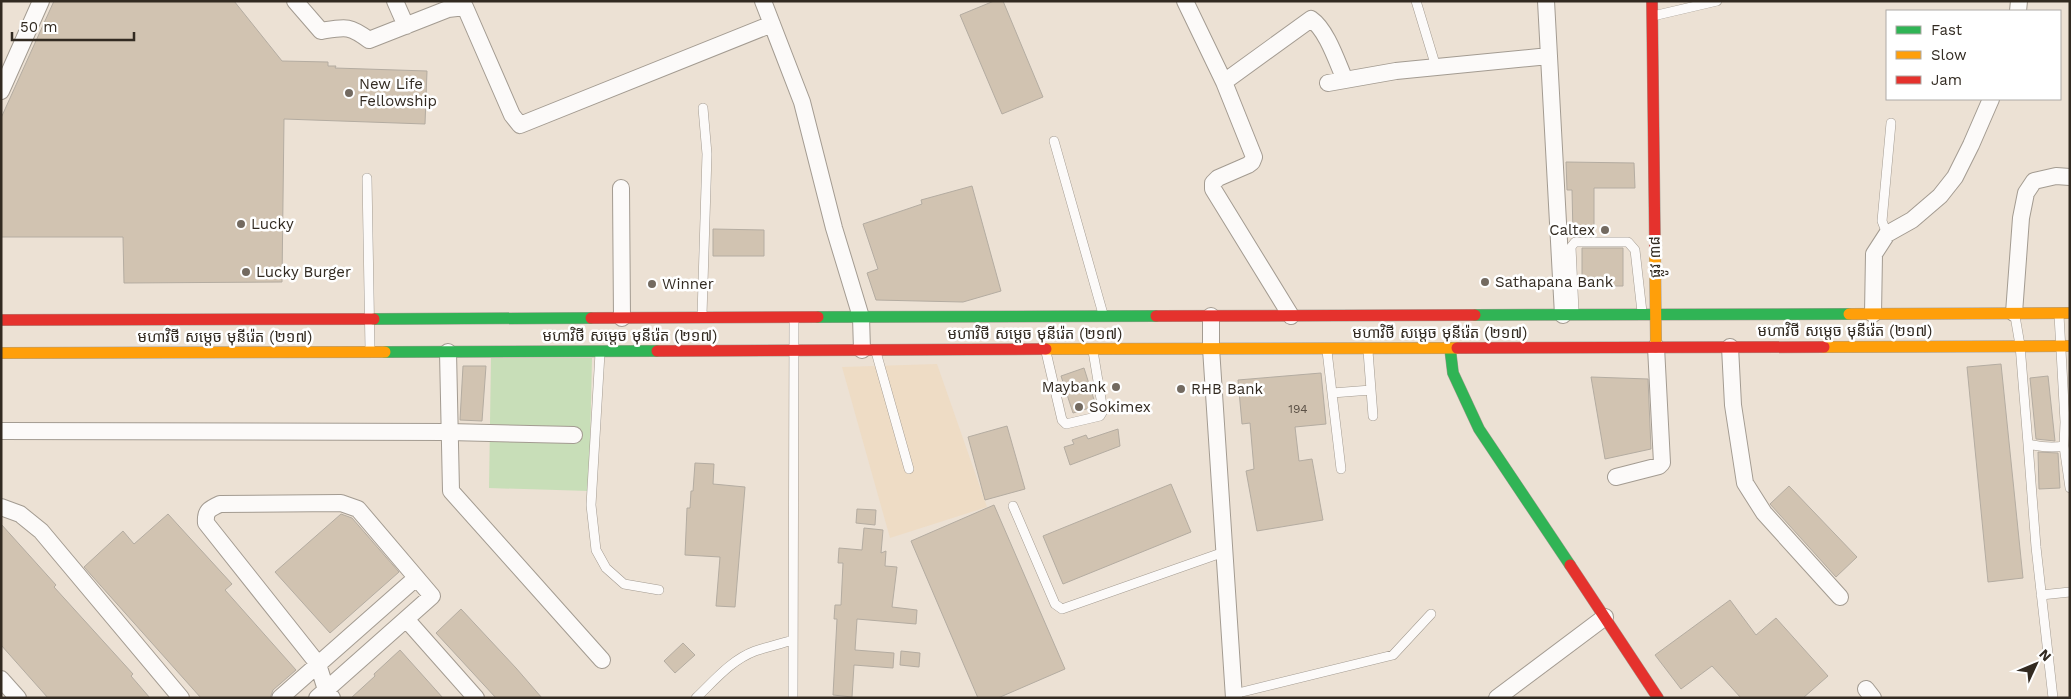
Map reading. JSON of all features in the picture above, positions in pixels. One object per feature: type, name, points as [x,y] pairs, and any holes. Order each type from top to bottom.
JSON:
[{"type":"main road","name":"ផ្លូវ ៣៨","points":[[1652,1],[1656,347]]},
{"type":"main road","name":"មហាវិថី សម្តេច មុនីរ៉េត (២១៧)","points":[[1,320],[2064,313]]},
{"type":"main road","name":"មហាវិថី សម្តេច មុនីរ៉េត (២១៧)","points":[[1,353],[2065,346]]},
{"type":"main road","points":[[1450,348],[1453,374],[1479,429],[1658,698]]},
{"type":"street","points":[[1,91],[41,1]]},
{"type":"street","points":[[295,1],[321,31],[341,28],[354,29],[370,40],[448,9],[465,6],[512,115],[520,125],[772,24]]},
{"type":"street","points":[[395,1],[406,26]]},
{"type":"street","points":[[763,1],[802,102],[834,228],[869,350]]},
{"type":"street","points":[[1185,1],[1224,82],[1254,160],[1248,165],[1218,178],[1213,183],[1213,189],[1291,316]]},
{"type":"street","points":[[1546,1],[1568,315]]},
{"type":"street","points":[[1224,82],[1312,19],[1322,31],[1345,80]]},
{"type":"street","points":[[1328,83],[1396,71],[1549,56]]},
{"type":"street","points":[[1873,314],[1874,254],[1887,234],[1912,220],[1940,196],[1955,177],[1991,100]]},
{"type":"street","points":[[2014,313],[2021,218],[2026,193],[2034,181],[2056,176],[2070,177]]},
{"type":"street","points":[[621,188],[622,318]]},
{"type":"street","points":[[1211,316],[1211,348],[1234,696]]},
{"type":"street","name":"ផ្លូវ ៣៨","points":[[1616,477],[1659,466],[1662,463],[1656,347]]},
{"type":"street","points":[[1730,347],[1733,405],[1745,483],[1764,513],[1840,597]]},
{"type":"street","points":[[448,352],[450,491],[602,660]]},
{"type":"street","points":[[1,431],[449,432],[574,435]]},
{"type":"street","points":[[341,503],[351,505],[358,509],[432,596],[325,695],[318,664],[206,524],[205,515],[208,509],[220,504],[341,503]]},
{"type":"street","points":[[1,507],[20,514],[41,531],[181,698]]},
{"type":"street","points":[[280,698],[416,578]]},
{"type":"street","points":[[1497,698],[1605,616]]},
{"type":"street","points":[[406,619],[476,698]]},
{"type":"street","points":[[1,679],[18,698]]},
{"type":"lane","points":[[1416,1],[1436,68]]},
{"type":"lane","points":[[1652,16],[1717,1]]},
{"type":"lane","points":[[701,318],[707,154],[703,108]]},
{"type":"lane","points":[[1887,234],[1882,221],[1891,123]]},
{"type":"lane","points":[[1054,141],[1104,316]]},
{"type":"lane","points":[[367,178],[370,352]]},
{"type":"lane","points":[[1568,315],[1571,246],[1575,242],[1628,242],[1632,245],[1635,250],[1643,314]]},
{"type":"lane","points":[[2014,313],[2020,345],[2053,698]]},
{"type":"lane","points":[[2064,313],[2064,446],[2070,488]]},
{"type":"lane","points":[[793,698],[794,317]]},
{"type":"lane","points":[[1326,348],[1341,469]]},
{"type":"lane","points":[[1368,348],[1373,416]]},
{"type":"lane","points":[[1045,349],[1062,420],[1066,424],[1100,416],[1103,410],[1092,349]]},
{"type":"lane","points":[[869,350],[910,470]]},
{"type":"lane","points":[[600,351],[591,505],[596,550],[606,568],[624,584],[659,590]]},
{"type":"lane","points":[[1332,393],[1371,390]]},
{"type":"lane","points":[[2028,444],[2042,447],[2064,446]]},
{"type":"lane","points":[[1013,506],[1055,604],[1062,609],[1224,552]]},
{"type":"lane","points":[[2042,595],[2070,592]]},
{"type":"lane","points":[[1234,696],[1393,655],[1431,614]]},
{"type":"lane","points":[[696,698],[727,668],[741,658],[793,640]]},
{"type":"shaded area","points":[[937,364],[987,507],[890,538],[842,367]]},
{"type":"green space","points":[[491,358],[592,358],[589,491],[489,488]]},
{"type":"building","points":[[54,1],[234,1],[282,61],[328,62],[328,66],[336,66],[335,68],[427,71],[425,124],[284,119],[282,282],[124,283],[123,237],[1,237],[1,118]]},
{"type":"building","points":[[994,1],[1003,1],[1043,97],[1002,114],[960,15]]},
{"type":"building","points":[[1566,162],[1634,163],[1635,188],[1594,188],[1594,235],[1573,235],[1572,190],[1567,190]]},
{"type":"building","points":[[972,186],[1001,291],[963,302],[876,300],[867,273],[878,269],[863,224],[922,204],[921,200]]},
{"type":"building","points":[[713,229],[764,230],[764,256],[713,256]]},
{"type":"building","points":[[1582,248],[1623,248],[1623,286],[1582,286]]},
{"type":"building","points":[[2001,364],[2023,578],[1988,582],[1967,367]]},
{"type":"building","points":[[463,366],[486,366],[482,421],[460,420]]},
{"type":"building","points":[[1084,368],[1096,406],[1073,413],[1061,376]]},
{"type":"building","points":[[1321,373],[1326,424],[1295,427],[1299,461],[1312,459],[1323,520],[1257,531],[1246,471],[1254,469],[1250,423],[1242,424],[1238,380]]},
{"type":"building","points":[[2048,376],[2055,441],[2036,439],[2030,378]]},
{"type":"building","points":[[1591,377],[1648,379],[1651,449],[1605,459]]},
{"type":"building","points":[[1007,426],[1025,489],[985,500],[968,437]]},
{"type":"building","points":[[1118,429],[1120,446],[1070,465],[1064,447],[1074,444],[1072,440],[1086,435],[1088,439]]},
{"type":"building","points":[[2038,452],[2058,453],[2060,488],[2039,489]]},
{"type":"building","points":[[695,463],[714,464],[713,484],[745,487],[735,607],[716,606],[720,557],[685,555],[687,508],[690,508]]},
{"type":"building","points":[[1171,484],[1191,532],[1063,584],[1043,536]]},
{"type":"building","points":[[1789,486],[1857,557],[1836,577],[1770,504]]},
{"type":"building","points":[[994,505],[1065,669],[998,698],[978,698],[911,541]]},
{"type":"building","points":[[857,509],[876,510],[875,525],[856,523]]},
{"type":"building","points":[[168,514],[232,584],[225,590],[296,670],[273,690],[270,698],[201,698],[84,567],[123,531],[134,544]]},
{"type":"building","points":[[341,514],[352,518],[399,572],[330,633],[275,572]]},
{"type":"building","points":[[1,524],[56,585],[54,587],[133,674],[131,676],[150,698],[48,698],[1,645]]},
{"type":"building","points":[[864,528],[883,530],[881,553],[886,551],[885,566],[897,567],[892,607],[917,610],[916,624],[857,619],[855,650],[894,653],[893,668],[854,665],[852,697],[833,695],[837,619],[834,619],[835,605],[841,605],[843,563],[838,563],[839,548],[862,550]]},
{"type":"building","points":[[1730,600],[1756,635],[1776,618],[1828,676],[1803,698],[1741,698],[1712,666],[1681,689],[1655,655]]},
{"type":"building","points":[[461,609],[542,698],[496,698],[436,633]]},
{"type":"building","points":[[683,643],[695,655],[675,673],[664,661]]},
{"type":"building","points":[[400,650],[443,698],[351,698],[375,676],[374,674]]},
{"type":"building","points":[[901,651],[920,653],[919,667],[900,665]]},
{"type":"traffic: fast","points":[[1475,315],[1849,314]]},
{"type":"traffic: fast","points":[[818,317],[1156,316]]},
{"type":"traffic: fast","points":[[374,319],[591,318]]},
{"type":"traffic: fast","points":[[1450,348],[1453,373],[1479,429],[1570,565]]},
{"type":"traffic: fast","points":[[385,352],[657,351]]},
{"type":"traffic: slow","points":[[1655,251],[1656,347]]},
{"type":"traffic: slow","points":[[1849,314],[2070,313]]},
{"type":"traffic: slow","points":[[1824,347],[2070,346]]},
{"type":"traffic: slow","points":[[1046,349],[1457,348]]},
{"type":"traffic: slow","points":[[1,353],[385,352]]},
{"type":"traffic: jam","points":[[1652,1],[1655,251]]},
{"type":"traffic: jam","points":[[1156,316],[1475,315]]},
{"type":"traffic: jam","points":[[591,318],[818,317]]},
{"type":"traffic: jam","points":[[1,320],[374,319]]},
{"type":"traffic: jam","points":[[1457,348],[1824,347]]},
{"type":"traffic: jam","points":[[657,351],[1046,349]]},
{"type":"traffic: jam","points":[[1570,565],[1658,698]]},
{"type":"place","name":"New Life Fellowship","points":[[349,93]]},
{"type":"place","name":"Lucky","points":[[241,224]]},
{"type":"place","name":"Caltex","points":[[1605,230]]},
{"type":"place","name":"Lucky Burger","points":[[246,272]]},
{"type":"place","name":"Sathapana Bank","points":[[1485,282]]},
{"type":"place","name":"Winner","points":[[652,284]]},
{"type":"place","name":"Maybank","points":[[1116,387]]},
{"type":"place","name":"RHB Bank","points":[[1181,389]]},
{"type":"place","name":"Sokimex","points":[[1079,407]]}]
